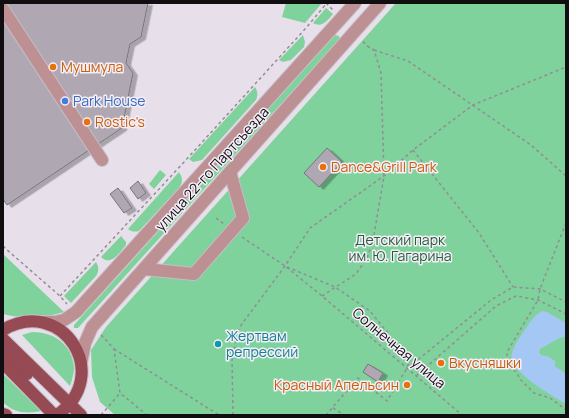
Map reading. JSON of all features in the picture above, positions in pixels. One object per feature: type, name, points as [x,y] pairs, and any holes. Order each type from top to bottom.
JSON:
[{"type":"main road","points":[[3,330],[23,322],[35,321],[48,324],[60,330],[70,339],[77,350],[81,363],[82,374],[77,394],[63,412]]},
{"type":"main road","points":[[3,339],[63,412]]},
{"type":"main road","points":[[3,351],[63,412]]},
{"type":"main road","points":[[3,363],[63,412],[81,415]]},
{"type":"street","points":[[356,3],[369,15]]},
{"type":"street","name":"улица 22-го Партсъезда","points":[[35,321],[55,322],[64,320],[76,312],[356,3]]},
{"type":"street","name":"улица 22-го Партсъезда","points":[[81,363],[85,343],[92,326],[380,3]]},
{"type":"street","points":[[3,9],[102,160]]},
{"type":"street","points":[[334,26],[348,39]]},
{"type":"street","points":[[144,269],[194,274],[243,218],[230,172]]},
{"type":"path","points":[[60,296],[185,162],[306,28],[326,4],[325,3]]},
{"type":"path","points":[[367,46],[374,50],[408,61],[531,145],[566,176]]},
{"type":"path","points":[[322,296],[356,274],[367,258],[373,241],[384,176],[381,73],[374,50]]},
{"type":"path","points":[[233,415],[232,360],[239,328],[285,266],[310,228],[384,176],[413,150],[473,105],[566,67]]},
{"type":"path","points":[[413,150],[479,233],[513,287]]},
{"type":"path","points":[[216,218],[285,266],[335,288],[370,311],[410,360],[388,401],[358,378],[326,415]]},
{"type":"path","points":[[566,223],[540,289],[538,300],[507,352],[508,363],[520,379],[534,393],[550,398],[566,410]]},
{"type":"path","points":[[3,246],[60,296],[67,304]]},
{"type":"path","name":"Солнечная улица","points":[[285,266],[462,415]]},
{"type":"path","points":[[407,368],[491,300],[513,287],[540,289],[566,302]]},
{"type":"path","points":[[416,376],[496,306],[516,296],[538,300],[566,314]]},
{"type":"path","points":[[100,334],[114,349],[220,415]]},
{"type":"path","points":[[114,349],[120,393],[148,415]]},
{"type":"path","points":[[100,415],[120,393]]},
{"type":"path","points":[[332,408],[344,415]]},
{"type":"green space","points":[[286,3],[322,3],[305,23],[282,17]]},
{"type":"green space","name":"Детский парк им. Ю. Гагарина","points":[[396,3],[566,3],[566,415],[115,415],[100,402],[92,377],[91,350],[106,327]]},
{"type":"green space","points":[[326,8],[333,14],[331,17],[319,25],[313,23]]},
{"type":"green space","points":[[303,35],[305,42],[304,47],[291,60],[283,62],[279,60]]},
{"type":"green space","points":[[335,35],[339,36],[340,39],[78,328],[74,328],[74,325]]},
{"type":"green space","points":[[255,87],[257,90],[256,100],[202,160],[193,162],[189,159]]},
{"type":"green space","points":[[160,170],[166,175],[154,189],[149,184]]},
{"type":"green space","points":[[179,172],[182,180],[179,188],[139,231],[133,232],[128,229]]},
{"type":"green space","points":[[121,236],[126,242],[126,245],[118,255],[108,260],[101,257]]},
{"type":"green space","points":[[3,254],[64,312],[49,316],[34,317],[18,317],[3,314]]},
{"type":"green space","points":[[96,262],[98,272],[96,276],[71,303],[64,296]]},
{"type":"green space","points":[[32,332],[48,334],[66,346],[73,360],[74,368],[70,386],[22,335]]},
{"type":"green space","points":[[3,374],[41,411],[20,412],[7,406],[3,402]]},
{"type":"water","points":[[543,311],[566,323],[566,337],[559,338],[541,348],[539,352],[541,355],[547,356],[555,361],[555,366],[566,374],[566,404],[523,375],[512,360],[512,353],[519,338],[532,319]]},
{"type":"building","name":"Park House","points":[[3,3],[148,3],[141,37],[130,44],[126,63],[133,73],[122,128],[7,205],[3,199]]},
{"type":"building","name":"Dance&Grill Park","points":[[327,148],[342,162],[319,187],[304,173]]},
{"type":"building","points":[[138,181],[146,193],[138,199],[130,188]]},
{"type":"building","points":[[118,188],[132,208],[124,213],[110,194]]},
{"type":"building","points":[[368,364],[383,373],[378,382],[363,372]]},
{"type":"place","name":"Мушмула","points":[[53,67]]},
{"type":"place","name":"Park House","points":[[65,101]]},
{"type":"place","name":"Rostic's","points":[[87,122]]},
{"type":"place","name":"Dance&Grill Park","points":[[323,167]]},
{"type":"place","name":"Жертвам репрессий","points":[[218,344]]},
{"type":"place","name":"Вкусняшки","points":[[441,363]]},
{"type":"place","name":"Красный Апельсин","points":[[407,385]]}]
